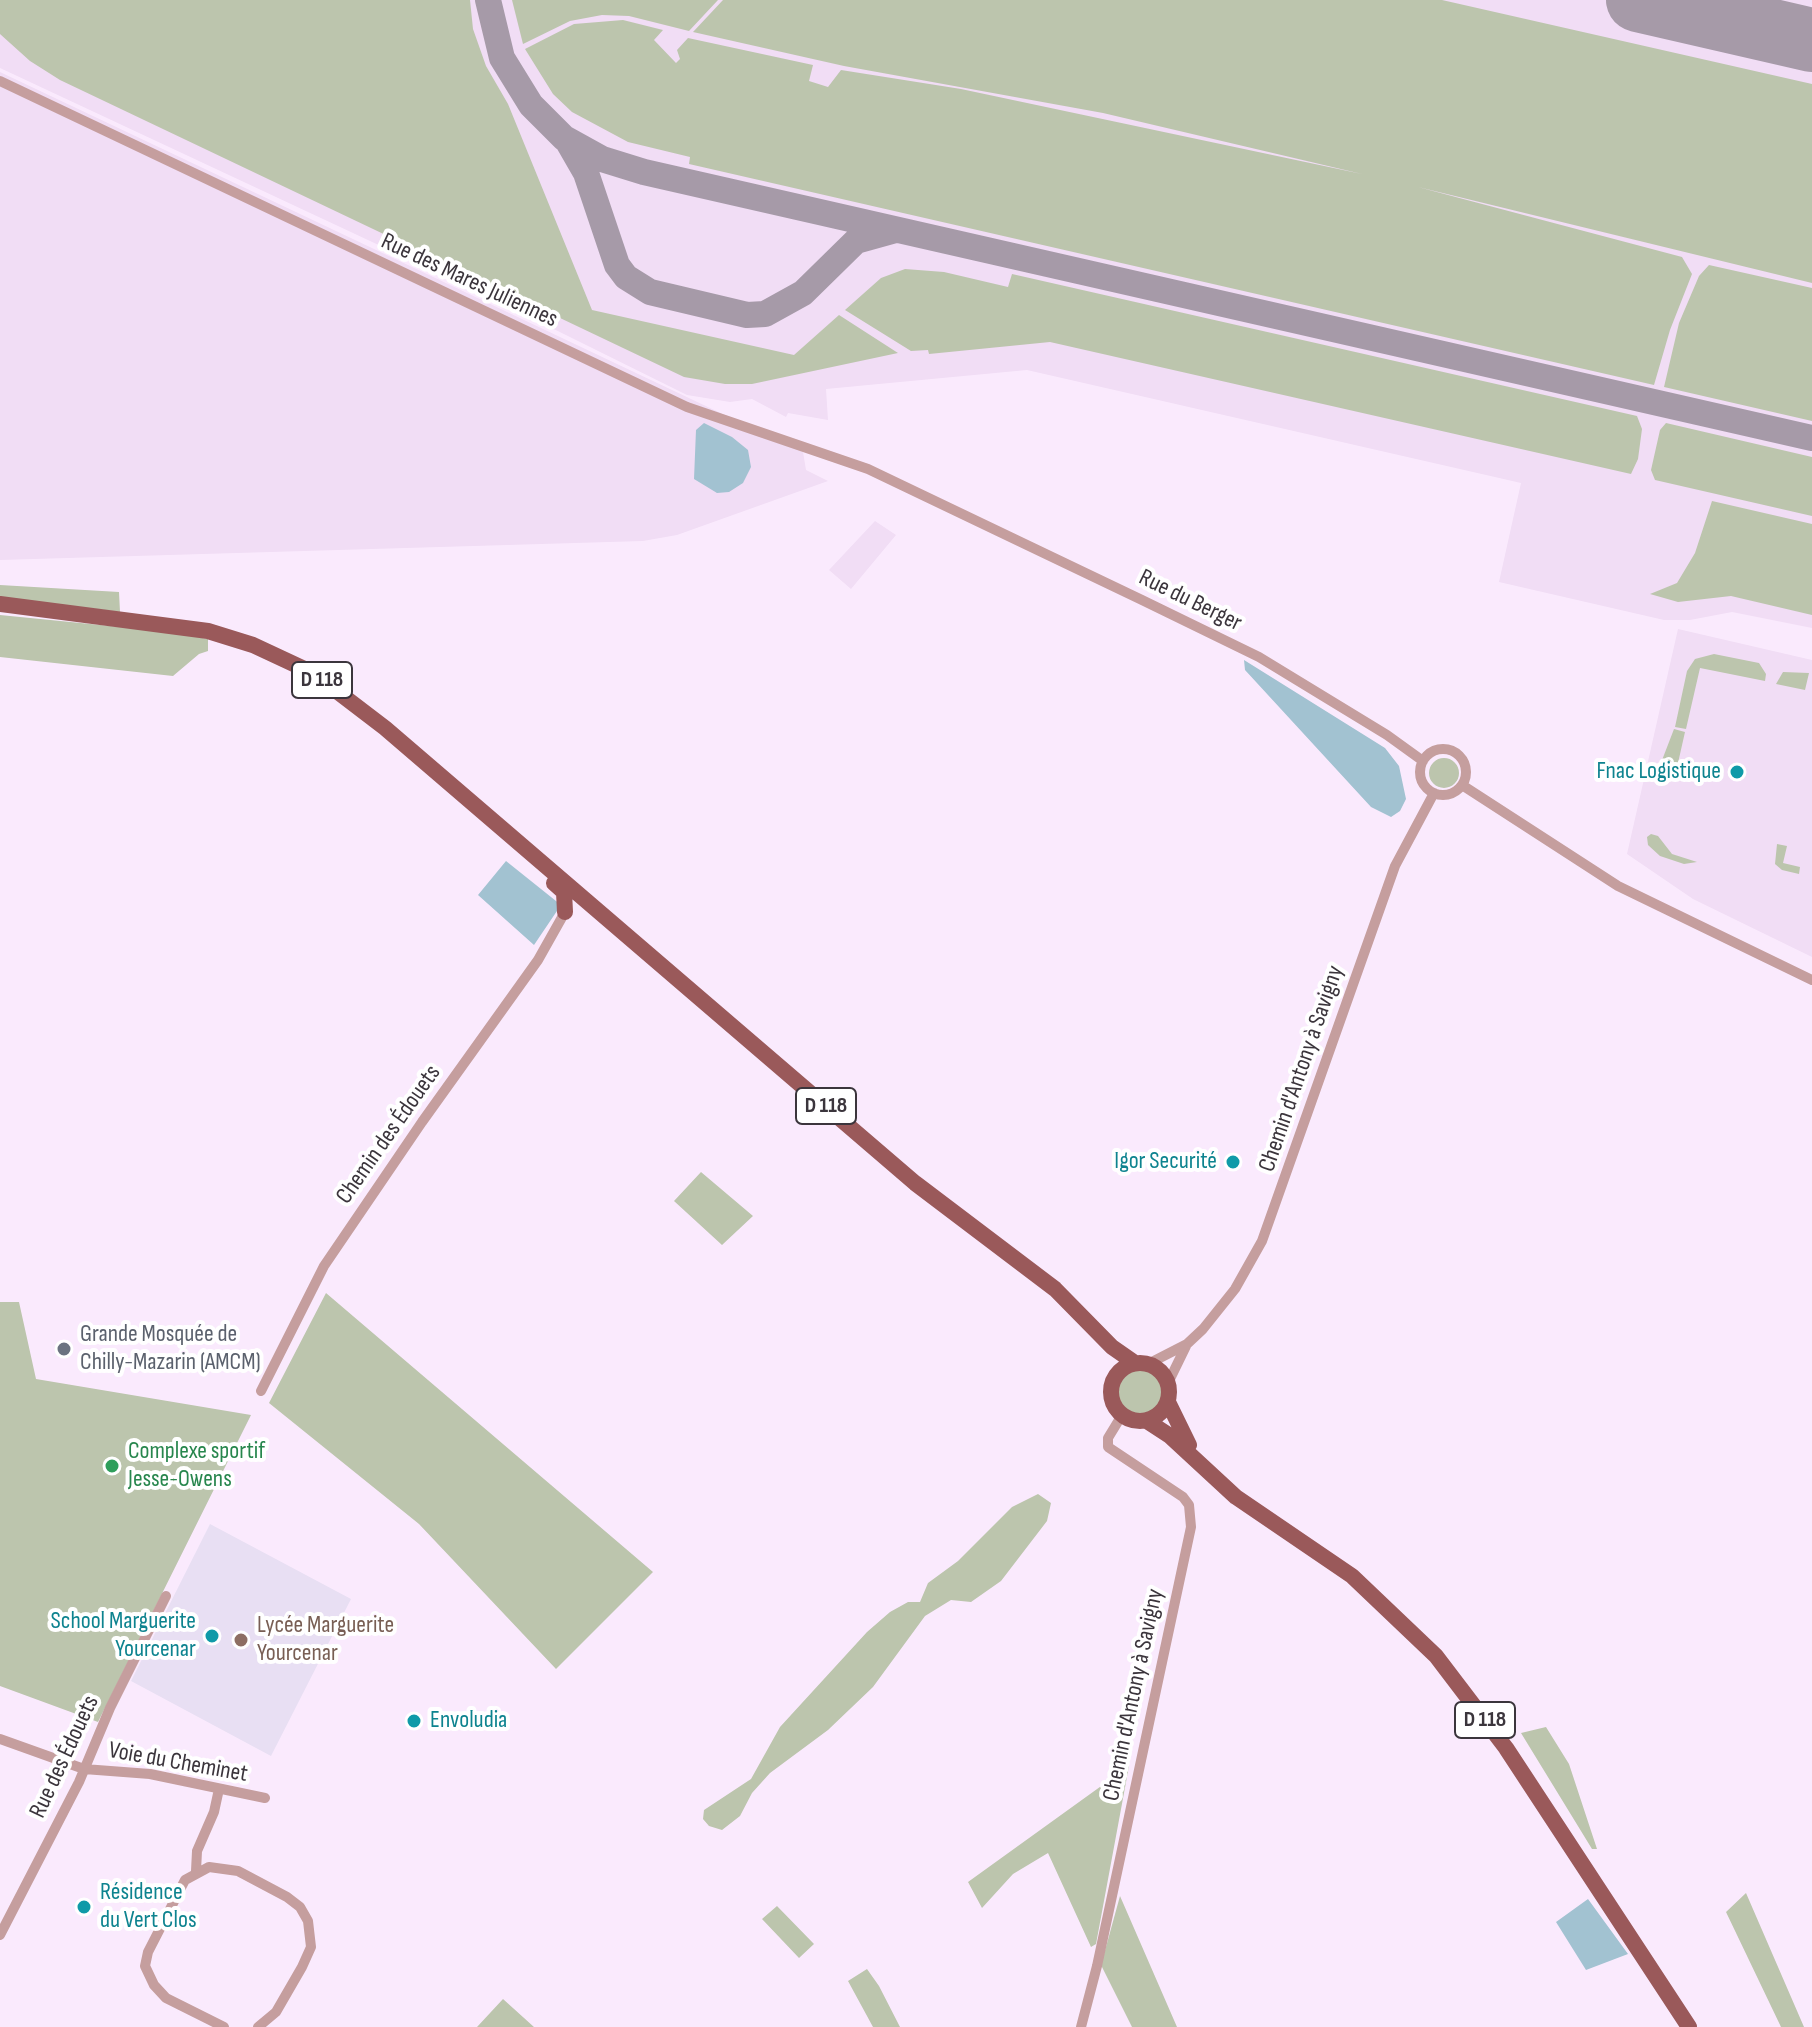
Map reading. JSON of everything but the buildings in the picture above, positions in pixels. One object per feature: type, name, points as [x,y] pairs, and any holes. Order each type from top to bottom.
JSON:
[{"type":"main road","name":"D 118","points":[[0,604],[174,625],[230,637],[284,658],[347,698],[915,1183],[1029,1267],[1112,1347],[1142,1363]]},
{"type":"main road","points":[[525,849],[532,863],[564,892],[565,912]]},
{"type":"main road","points":[[565,912],[577,903],[616,935],[629,937]]},
{"type":"main road","name":"D 118","points":[[1078,1311],[1103,1349],[1113,1380]]},
{"type":"main road","points":[[1142,1363],[1160,1370],[1168,1383],[1168,1402],[1160,1414],[1147,1421],[1122,1415],[1112,1401],[1113,1380],[1124,1367],[1142,1363]]},
{"type":"main road","name":"D 118","points":[[1168,1402],[1178,1429],[1213,1474]]},
{"type":"main road","name":"D 118","points":[[1147,1421],[1170,1436],[1236,1497],[1352,1576],[1436,1656],[1506,1748],[1689,2027]]},
{"type":"street","name":"Rue des Mares Juliennes","points":[[0,81],[687,407],[813,448],[928,498]]},
{"type":"street","name":"Rue du Berger","points":[[928,498],[1259,657],[1387,735],[1423,761]]},
{"type":"street","points":[[1438,750],[1455,753],[1465,768],[1462,785],[1448,794],[1434,793],[1421,777],[1423,761],[1438,750]]},
{"type":"street","points":[[1462,785],[1618,886],[1812,980]]},
{"type":"street","name":"Chemin d'Antony à Savigny","points":[[1187,1344],[1235,1289],[1268,1229],[1395,866],[1434,793]]},
{"type":"street","name":"Chemin des Édouets","points":[[261,1391],[324,1266],[538,960],[565,912]]},
{"type":"street","points":[[1142,1363],[1187,1344]]},
{"type":"street","points":[[1168,1383],[1187,1344]]},
{"type":"street","name":"Chemin d'Antony à Savigny","points":[[1081,2027],[1097,1966],[1191,1527],[1189,1505],[1183,1497],[1108,1447],[1108,1438],[1122,1415]]},
{"type":"street","name":"Rue des Édouets","points":[[0,1935],[84,1769],[116,1695],[166,1596]]},
{"type":"street","name":"Voie du Cheminet","points":[[0,1739],[84,1769],[115,1769],[265,1798]]},
{"type":"street","points":[[196,1871],[197,1851],[214,1812],[219,1789]]},
{"type":"street","points":[[224,2027],[159,1992],[145,1966],[185,1880],[196,1871],[215,1867],[238,1871],[291,1899],[308,1921],[311,1947],[302,1967],[276,2012],[258,2027]]},
{"type":"street","points":[[0,1906],[13,1910]]},
{"type":"street","points":[[191,2027],[197,2015]]},
{"type":"shaded area","points":[[0,0],[1812,0],[1812,628],[1732,612],[1690,620],[1664,620],[1499,582],[1521,483],[1027,370],[826,389],[828,420],[788,413],[786,417],[752,399],[730,402],[687,395],[477,291],[0,68]]},
{"type":"shaded area","points":[[0,72],[803,452],[806,470],[828,481],[677,535],[643,541],[0,560]]},
{"type":"shaded area","points":[[875,521],[896,535],[851,589],[829,570]]},
{"type":"shaded area","points":[[1678,629],[1812,660],[1812,957],[1693,899],[1627,854]]},
{"type":"shaded area","name":"Lycée Marguerite Yourcenar","points":[[210,1524],[351,1599],[271,1756],[131,1681]]},
{"type":"green space","points":[[0,0],[470,0],[473,29],[486,66],[508,104],[592,310],[794,355],[839,315],[898,353],[752,384],[725,384],[684,377],[60,80],[30,61],[0,34]]},
{"type":"green space","points":[[512,0],[718,0],[689,31],[629,16],[602,15],[570,21],[523,44]]},
{"type":"green space","points":[[723,0],[1442,0],[1812,84],[1812,283],[1418,187],[1682,257],[1692,274],[1670,330],[1654,385],[689,164],[690,157],[628,142],[572,112],[553,94],[525,49],[574,24],[623,20],[663,30],[654,40],[676,63],[680,59],[677,50],[688,38],[813,65],[809,81],[828,87],[841,70],[961,89],[1362,174],[1103,113],[844,66],[693,32]]},
{"type":"green space","points":[[1709,265],[1812,288],[1812,421],[1664,387],[1679,323],[1699,276]]},
{"type":"green space","points":[[905,269],[944,272],[1008,287],[1012,274],[1637,416],[1642,429],[1638,459],[1631,474],[1050,342],[929,354],[928,350],[911,351],[845,310],[881,278]]},
{"type":"green space","points":[[1666,423],[1812,457],[1812,516],[1655,480],[1651,470],[1660,430]]},
{"type":"green space","points":[[1712,501],[1812,524],[1812,615],[1731,596],[1678,602],[1650,594],[1677,583],[1695,553]]},
{"type":"green space","points":[[0,585],[119,592],[120,612],[0,597]]},
{"type":"green space","points":[[0,615],[171,632],[208,639],[208,651],[199,654],[173,676],[0,657]]},
{"type":"green space","points":[[1714,654],[1759,663],[1766,674],[1765,681],[1700,668],[1686,729],[1675,727],[1687,671],[1695,659]]},
{"type":"green space","points":[[1783,672],[1809,673],[1805,690],[1776,684]]},
{"type":"green space","points":[[1674,729],[1685,732],[1678,763],[1666,760],[1661,780],[1657,777],[1659,768]]},
{"type":"green space","points":[[1444,758],[1454,763],[1459,773],[1454,783],[1444,788],[1434,783],[1429,773],[1434,763]]},
{"type":"green space","points":[[1651,834],[1658,836],[1672,854],[1697,862],[1684,864],[1660,856],[1648,845],[1647,837]]},
{"type":"green space","points":[[1777,844],[1787,846],[1783,863],[1800,867],[1799,874],[1782,870],[1775,864]]},
{"type":"green space","points":[[701,1172],[753,1216],[722,1245],[674,1201]]},
{"type":"green space","points":[[326,1293],[653,1572],[556,1669],[419,1524],[269,1403]]},
{"type":"green space","name":"Complexe sportif Jesse-Owens","points":[[0,1302],[19,1302],[36,1379],[251,1415],[98,1722],[0,1686]]},
{"type":"green space","points":[[1140,1370],[1156,1377],[1163,1393],[1156,1409],[1140,1416],[1124,1409],[1117,1393],[1124,1377]]},
{"type":"green space","points":[[1038,1494],[1051,1503],[1047,1521],[1001,1581],[971,1602],[951,1600],[925,1616],[873,1687],[828,1730],[770,1773],[752,1793],[740,1816],[722,1830],[709,1826],[703,1819],[704,1810],[751,1779],[780,1727],[867,1632],[890,1612],[908,1602],[920,1602],[928,1583],[958,1561],[1012,1507]]},
{"type":"green space","points":[[1546,1727],[1569,1764],[1597,1849],[1592,1849],[1521,1733]]},
{"type":"green space","points":[[1129,1766],[1096,1944],[1091,1947],[1048,1853],[1013,1874],[982,1908],[968,1882]]},
{"type":"green space","points":[[1746,1893],[1804,2027],[1781,2027],[1726,1912]]},
{"type":"green space","points":[[1120,1896],[1177,2027],[1132,2027],[1101,1965]]},
{"type":"green space","points":[[777,1906],[814,1944],[799,1958],[762,1919]]},
{"type":"green space","points":[[867,1969],[900,2027],[873,2027],[848,1981]]},
{"type":"green space","points":[[503,1999],[534,2027],[477,2027]]},
{"type":"water","points":[[704,423],[732,437],[748,450],[751,467],[743,483],[729,492],[717,493],[694,479],[696,430]]},
{"type":"water","points":[[1244,660],[1385,748],[1399,766],[1406,799],[1400,811],[1391,817],[1371,807],[1245,670]]},
{"type":"water","points":[[506,861],[561,905],[534,945],[478,895]]},
{"type":"water","points":[[1588,1899],[1628,1954],[1586,1970],[1556,1922]]},
{"type":"taxiway","points":[[488,0],[502,58],[531,105],[564,138],[602,159],[644,172],[1812,438]]},
{"type":"taxiway","points":[[567,140],[586,173],[617,265],[626,277],[650,292],[747,315],[765,314],[803,293],[856,241],[892,231]]},
{"type":"runway","points":[[1638,0],[1812,40]]},
{"type":"place","name":"Fnac Logistique","points":[[1737,772]]},
{"type":"place","name":"Igor Securité","points":[[1233,1162]]},
{"type":"place","name":"Grande Mosquée de Chilly-Mazarin (AMCM)","points":[[64,1349]]},
{"type":"place","name":"Complexe sportif Jesse-Owens","points":[[112,1466]]},
{"type":"place","name":"School Marguerite Yourcenar","points":[[212,1636]]},
{"type":"place","name":"Lycée Marguerite Yourcenar","points":[[241,1640]]},
{"type":"place","name":"Envoludia","points":[[414,1721]]},
{"type":"place","name":"Résidence du Vert Clos","points":[[84,1907]]}]
